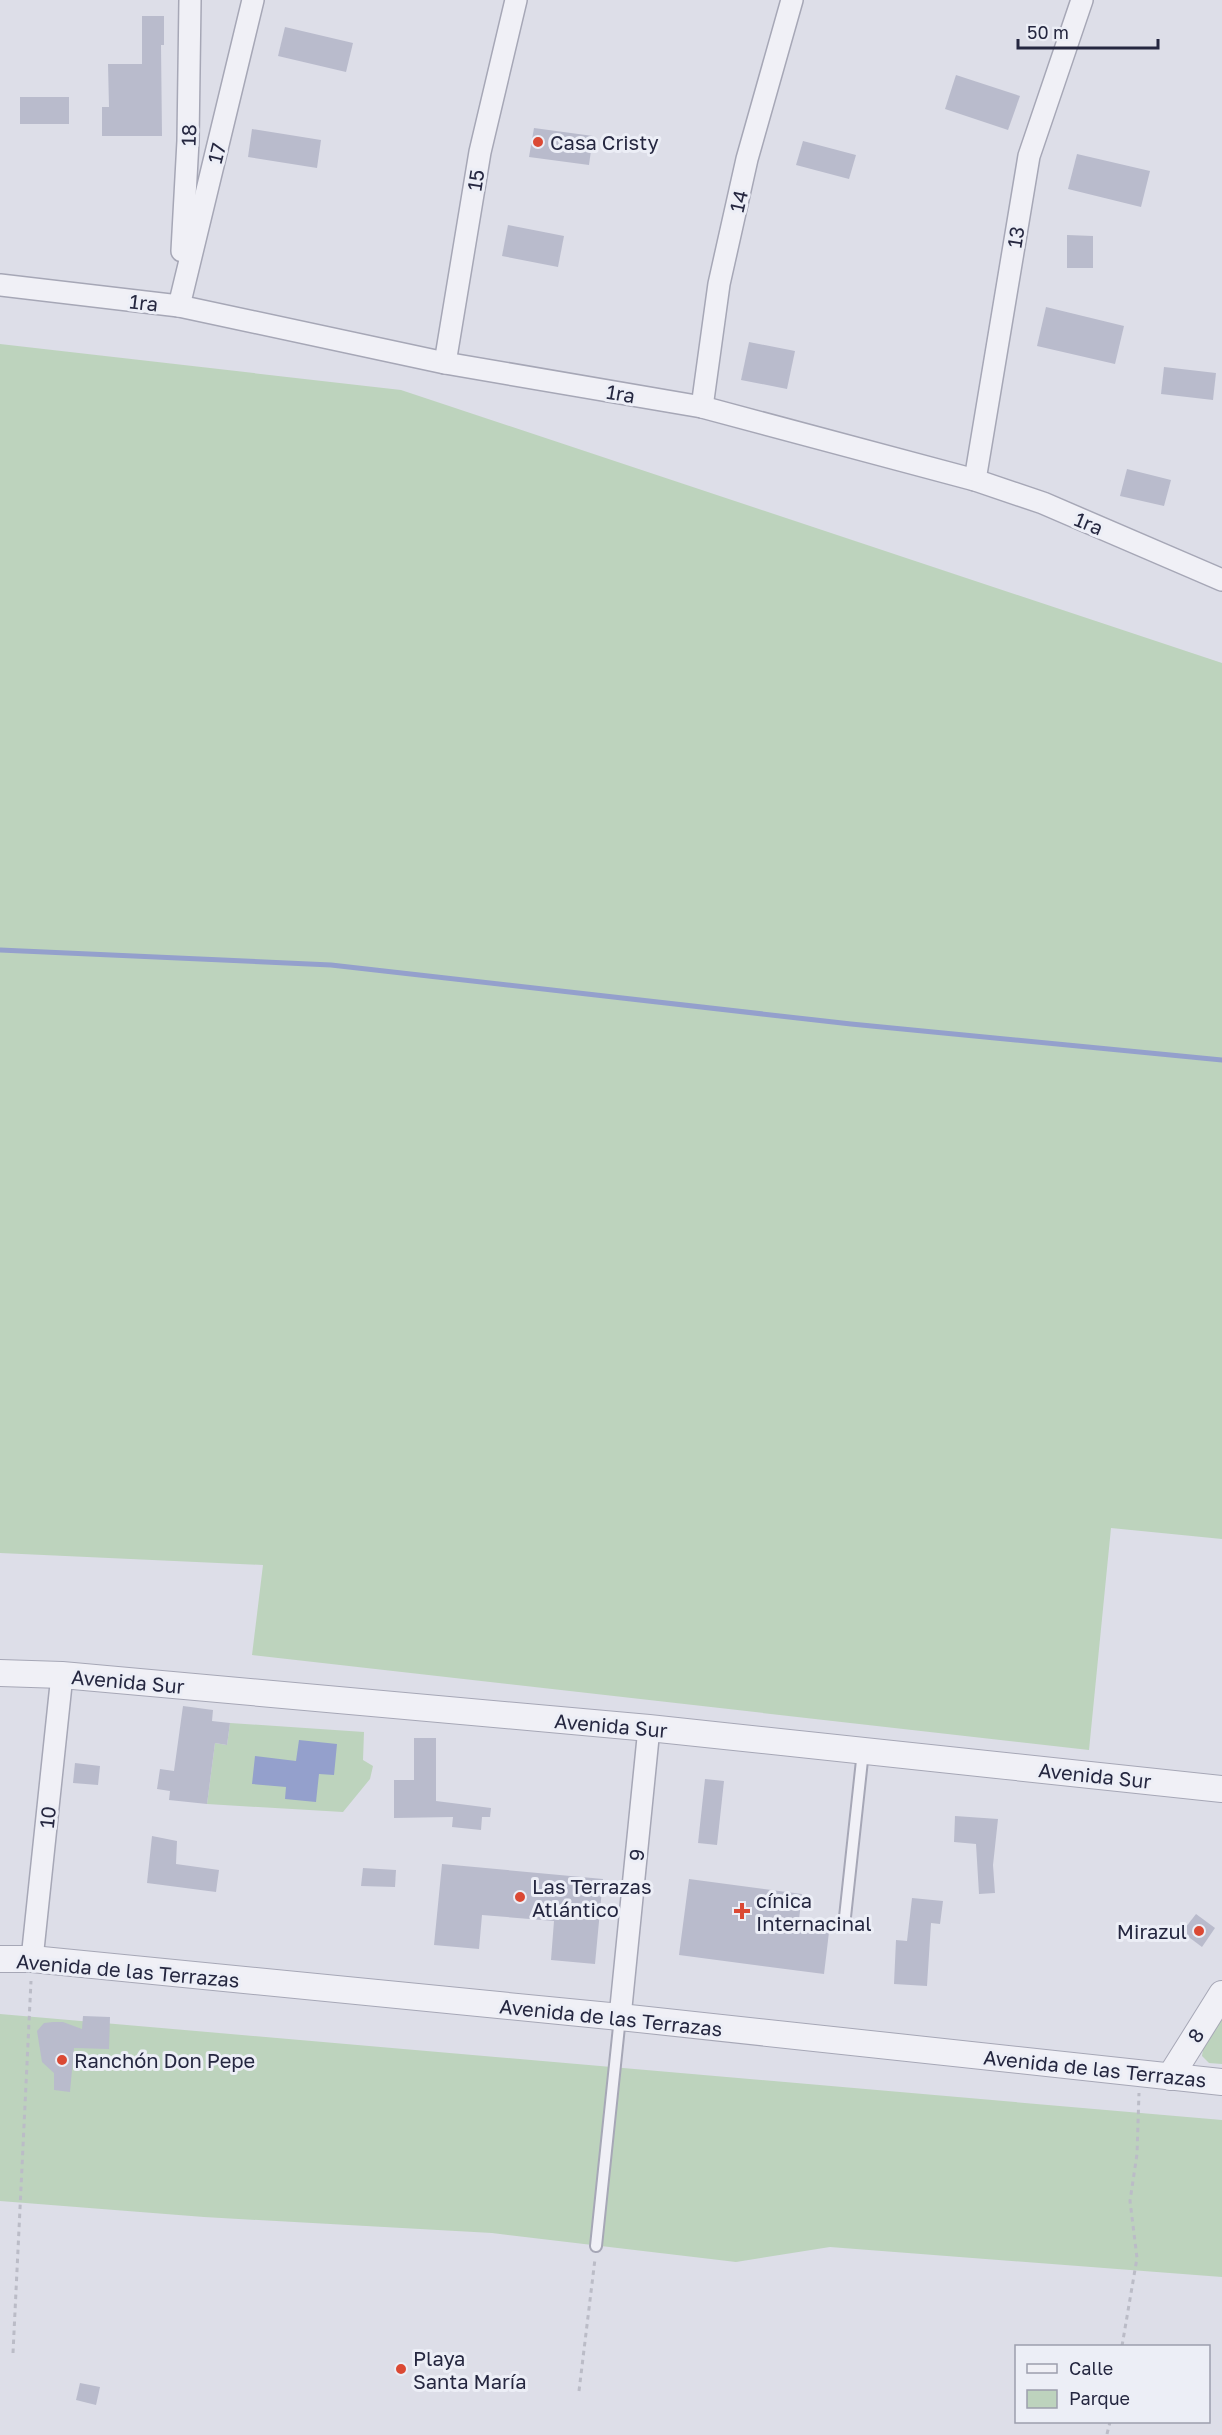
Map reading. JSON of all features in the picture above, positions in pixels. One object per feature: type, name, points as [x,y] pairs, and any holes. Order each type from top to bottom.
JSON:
[{"type":"street","name":"18","points":[[179,306],[188,141],[190,0]]},
{"type":"street","name":"17","points":[[179,306],[253,0]]},
{"type":"street","name":"15","points":[[445,363],[480,152],[516,0]]},
{"type":"street","name":"14","points":[[702,407],[719,284],[747,159],[792,0]]},
{"type":"street","name":"13","points":[[975,480],[1029,156],[1082,0]]},
{"type":"street","name":"1ra","points":[[0,285],[179,306],[445,363],[702,407],[975,480],[1043,503],[1222,580]]},
{"type":"street","name":"Avenida Sur","points":[[0,1673],[62,1675],[649,1728],[1222,1789]]},
{"type":"street","name":"10","points":[[32,1959],[62,1675]]},
{"type":"street","name":"9","points":[[620,2017],[649,1728]]},
{"type":"street","name":"Avenida de las Terrazas","points":[[0,1959],[32,1959],[620,2017],[1222,2082]]},
{"type":"street","name":"8","points":[[1170,2077],[1222,1994]]},
{"type":"lane","points":[[845,1917],[863,1751]]},
{"type":"lane","points":[[596,2246],[620,2017]]},
{"type":"path","points":[[14,2353],[32,1959]]},
{"type":"path","points":[[1122,2345],[1137,2258],[1130,2201],[1137,2154],[1139,2073]]},
{"type":"path","points":[[579,2391],[596,2246]]},
{"type":"green space","points":[[0,344],[401,390],[1222,663],[1222,1539],[1111,1528],[1089,1750],[252,1655],[263,1565],[0,1553]]},
{"type":"green space","points":[[230,1723],[364,1732],[363,1760],[373,1766],[370,1779],[343,1812],[207,1804],[215,1743],[227,1745]]},
{"type":"green space","points":[[0,2014],[1222,2120],[1222,2277],[830,2247],[736,2262],[492,2233],[204,2217],[0,2201]]},
{"type":"green space","points":[[1222,2017],[1222,2064],[1209,2063],[1202,2056],[1204,2043]]},
{"type":"water","points":[[299,1740],[337,1744],[334,1775],[319,1774],[316,1802],[285,1799],[286,1787],[252,1784],[255,1756],[296,1761]]},
{"type":"building","points":[[142,16],[164,16],[164,45],[161,45],[162,136],[102,136],[102,107],[109,107],[108,64],[142,64]]},
{"type":"building","points":[[285,27],[353,43],[346,72],[278,56]]},
{"type":"building","points":[[956,75],[1020,96],[1008,130],[945,109]]},
{"type":"building","points":[[20,97],[69,97],[69,124],[20,124]]},
{"type":"building","points":[[534,128],[593,136],[589,165],[529,157]]},
{"type":"building","points":[[252,129],[321,140],[317,168],[248,157]]},
{"type":"building","points":[[803,141],[856,155],[849,179],[796,165]]},
{"type":"building","points":[[1077,154],[1150,171],[1141,207],[1068,189]]},
{"type":"building","points":[[508,225],[564,236],[558,267],[502,256]]},
{"type":"building","points":[[1067,235],[1093,236],[1093,268],[1067,268]]},
{"type":"building","points":[[1046,307],[1124,326],[1115,364],[1037,346]]},
{"type":"building","points":[[749,342],[795,351],[787,389],[741,380]]},
{"type":"building","points":[[1164,367],[1216,373],[1213,400],[1161,394]]},
{"type":"building","points":[[1127,469],[1171,480],[1164,506],[1120,496]]},
{"type":"building","points":[[183,1706],[213,1710],[212,1721],[230,1723],[227,1745],[215,1743],[207,1804],[169,1800],[170,1791],[157,1789],[160,1769],[174,1771]]},
{"type":"building","points":[[414,1738],[436,1738],[436,1801],[491,1808],[490,1817],[482,1817],[481,1830],[452,1827],[453,1817],[394,1818],[394,1780],[414,1780]]},
{"type":"building","points":[[75,1763],[100,1766],[98,1785],[73,1783]]},
{"type":"building","points":[[705,1779],[724,1781],[717,1845],[698,1843]]},
{"type":"building","points":[[955,1816],[998,1819],[993,1865],[995,1893],[979,1894],[976,1844],[954,1842]]},
{"type":"building","points":[[152,1836],[177,1841],[176,1864],[219,1870],[216,1892],[147,1883]]},
{"type":"building","name":"Las Terrazas Atlántico","points":[[442,1864],[603,1879],[595,1964],[551,1960],[554,1921],[482,1915],[479,1949],[434,1945]]},
{"type":"building","points":[[363,1868],[396,1870],[395,1887],[361,1886]]},
{"type":"building","name":"cínica Internacinal","points":[[689,1879],[802,1894],[798,1928],[829,1932],[824,1974],[679,1955]]},
{"type":"building","points":[[912,1898],[943,1901],[940,1924],[931,1923],[927,1986],[894,1984],[896,1940],[907,1941]]},
{"type":"building","points":[[1196,1914],[1215,1928],[1202,1947],[1182,1932]]},
{"type":"building","points":[[83,2016],[110,2017],[109,2049],[74,2048],[70,2092],[54,2090],[54,2073],[42,2062],[37,2031],[44,2023],[53,2022],[63,2022],[82,2029]]},
{"type":"building","points":[[80,2383],[100,2387],[96,2405],[76,2400]]},
{"type":"waterway","points":[[0,950],[331,965],[851,1024],[1222,1060]]},
{"type":"place","name":"Casa Cristy","points":[[538,142]]},
{"type":"place","name":"Las Terrazas Atlántico","points":[[520,1897]]},
{"type":"place","name":"cínica Internacinal","points":[[742,1911]]},
{"type":"place","name":"Mirazul","points":[[1199,1931]]},
{"type":"place","name":"Ranchón Don Pepe","points":[[62,2060]]},
{"type":"place","name":"Playa Santa María","points":[[401,2369]]}]
